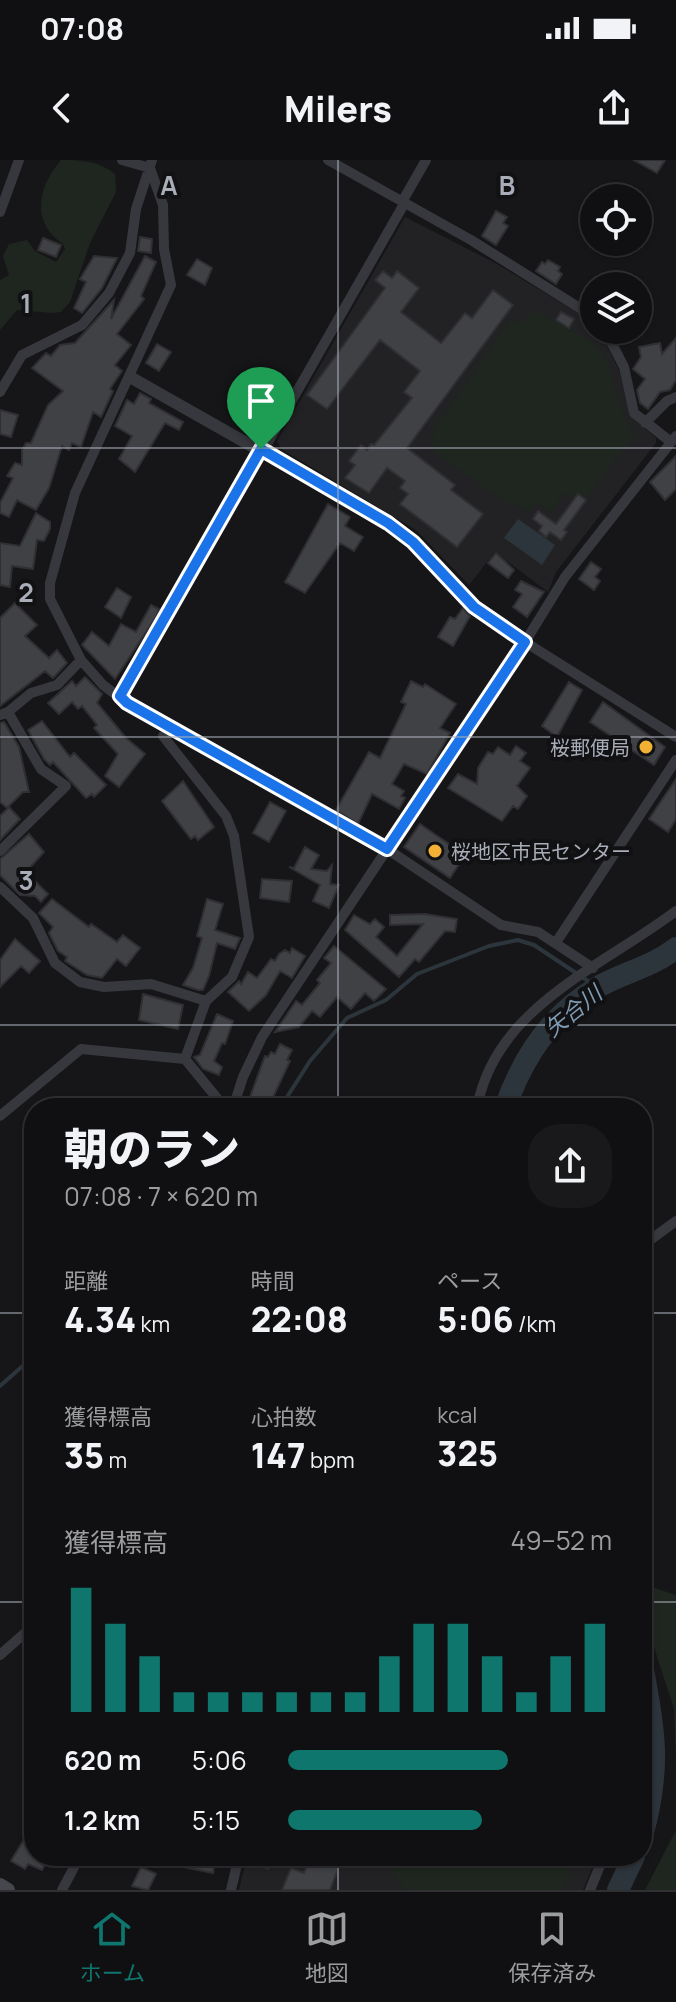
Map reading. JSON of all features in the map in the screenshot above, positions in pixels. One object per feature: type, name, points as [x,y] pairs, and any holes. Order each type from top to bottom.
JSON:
[{"type":"main road","points":[[0,1885],[8,1890]]},
{"type":"street","points":[[0,212],[19,160]]},
{"type":"street","points":[[122,160],[151,164]]},
{"type":"street","points":[[328,160],[471,240],[580,308]]},
{"type":"street","points":[[120,696],[426,160]]},
{"type":"street","points":[[151,164],[163,205],[164,249],[171,285],[75,493],[50,583],[50,599],[81,660],[103,685],[127,703],[387,849],[501,925],[538,932],[557,941],[591,970]]},
{"type":"street","points":[[0,392],[22,355],[82,325],[109,293],[130,253],[136,209],[151,164]]},
{"type":"street","points":[[236,1098],[262,1037],[565,577],[674,439],[634,413],[624,367],[612,344]]},
{"type":"street","points":[[130,377],[388,523],[413,542],[474,607],[676,737]]},
{"type":"street","points":[[645,423],[667,401],[676,397]]},
{"type":"street","points":[[0,851],[66,786],[41,769],[4,714],[31,693],[57,685],[81,660]]},
{"type":"street","points":[[163,736],[215,799],[234,836],[248,946],[232,977],[206,1001],[185,1059]]},
{"type":"street","points":[[557,941],[676,760]]},
{"type":"street","points":[[0,887],[33,918],[55,963],[80,982],[96,986],[151,984],[206,1001]]},
{"type":"street","points":[[480,1098],[485,1077],[505,1040],[531,1011],[676,911]]},
{"type":"street","points":[[0,1116],[81,1049],[185,1059],[217,1098]]},
{"type":"street","points":[[652,1239],[676,1221]]},
{"type":"street","points":[[0,1655],[24,1634]]},
{"type":"street","points":[[62,1890],[75,1866]]},
{"type":"street","points":[[231,1890],[237,1866]]},
{"type":"street","points":[[590,1890],[600,1866]]},
{"type":"shaded area","points":[[61,160],[103,166],[115,174],[116,192],[90,243],[70,302],[61,312],[17,310],[0,330],[0,280],[9,275],[3,256],[9,244],[27,240],[35,251],[56,262],[65,249],[46,225],[41,204],[47,181]]},
{"type":"shaded area","points":[[405,217],[497,264],[580,314],[580,344],[606,344],[619,370],[630,416],[656,438],[656,443],[556,572],[548,592],[495,552],[469,585],[416,530],[281,449],[277,441]]},
{"type":"shaded area","points":[[535,310],[580,335],[580,344],[595,344],[610,370],[623,413],[636,433],[581,505],[565,492],[551,513],[536,501],[528,512],[517,504],[512,508],[433,451],[432,431],[511,319],[518,324]]},
{"type":"shaded area","points":[[518,519],[555,545],[542,565],[504,538]]},
{"type":"shaded area","points":[[652,1587],[676,1595],[676,1759],[674,1709],[652,1641]]},
{"type":"shaded area","points":[[676,1830],[676,1890],[645,1890]]},
{"type":"shaded area","points":[[245,1866],[593,1866],[583,1890],[239,1890]]},
{"type":"shaded area","points":[[391,1866],[573,1866],[563,1890],[405,1890]]},
{"type":"building","points":[[634,160],[665,160],[657,173]]},
{"type":"building","points":[[496,211],[507,217],[503,223],[508,226],[496,245],[482,236]]},
{"type":"building","points":[[140,237],[152,239],[151,253],[138,251]]},
{"type":"building","points":[[43,238],[61,245],[56,257],[38,250]]},
{"type":"building","points":[[94,256],[117,258],[102,288],[82,313],[74,308],[86,282],[80,279]]},
{"type":"building","points":[[145,256],[156,262],[141,296],[144,299],[117,334],[131,345],[115,365],[122,371],[110,389],[113,391],[101,417],[93,412],[81,447],[72,443],[69,450],[62,446],[49,488],[36,510],[17,500],[9,517],[0,513],[0,503],[13,478],[7,476],[15,463],[22,465],[22,450],[26,443],[31,443],[48,405],[63,391],[32,368],[46,353],[51,356],[60,345],[75,343],[114,300],[111,319]]},
{"type":"building","points":[[197,259],[212,268],[205,285],[187,275]]},
{"type":"building","points":[[548,260],[560,267],[558,271],[562,274],[556,284],[536,271],[542,262],[545,264]]},
{"type":"building","points":[[383,271],[392,278],[397,271],[419,288],[401,312],[441,343],[465,313],[472,318],[493,290],[513,305],[407,448],[455,485],[451,490],[483,514],[457,547],[400,504],[408,494],[400,488],[405,481],[387,468],[369,493],[345,478],[355,465],[349,461],[361,445],[367,450],[371,444],[374,445],[412,398],[404,392],[420,371],[380,340],[327,409],[307,395],[385,288],[375,280]]},
{"type":"building","points":[[561,312],[574,319],[569,328],[556,320]]},
{"type":"building","points":[[676,338],[676,380],[670,390],[660,392],[648,409],[640,403],[637,390],[645,379],[633,369],[641,357],[639,347],[660,343],[662,354]]},
{"type":"building","points":[[157,344],[171,352],[159,371],[146,363]]},
{"type":"building","points":[[140,393],[151,399],[149,403],[183,422],[179,430],[165,423],[135,472],[119,459],[132,436],[115,426],[127,400],[134,404]]},
{"type":"building","points":[[0,410],[18,415],[11,437],[0,434]]},
{"type":"building","points":[[676,456],[676,489],[665,500],[650,482]]},
{"type":"building","points":[[578,494],[586,500],[564,530],[567,532],[561,540],[550,532],[546,537],[539,531],[542,526],[533,519],[538,511],[556,524]]},
{"type":"building","points":[[328,504],[350,517],[345,526],[363,537],[354,551],[340,543],[305,593],[285,582]]},
{"type":"building","points":[[36,513],[50,522],[50,529],[44,541],[37,540],[33,569],[12,566],[10,587],[0,585],[0,543],[20,546]]},
{"type":"building","points":[[496,553],[514,570],[508,578],[488,563]]},
{"type":"building","points":[[591,562],[601,569],[595,577],[600,581],[594,590],[579,579]]},
{"type":"building","points":[[521,581],[544,592],[527,617],[513,607],[522,594],[515,590]]},
{"type":"building","points":[[117,588],[131,597],[121,618],[105,607]]},
{"type":"building","points":[[15,603],[37,625],[25,636],[49,658],[57,650],[67,663],[53,678],[45,671],[0,706],[0,618]]},
{"type":"building","points":[[151,605],[159,609],[156,617],[115,679],[82,645],[92,632],[109,646],[121,624],[136,632]]},
{"type":"building","points":[[463,608],[470,616],[453,646],[438,637],[450,617],[455,619]]},
{"type":"building","points":[[85,677],[102,694],[97,703],[126,738],[145,754],[119,787],[105,776],[118,754],[94,728],[97,725],[82,706],[78,709],[72,702],[59,714],[48,703],[72,681],[76,686]]},
{"type":"building","points":[[411,681],[423,687],[425,684],[456,704],[440,728],[450,733],[427,774],[404,764],[392,784],[404,791],[401,796],[405,798],[399,809],[372,794],[358,824],[336,810],[369,752],[380,758],[406,704],[401,702]]},
{"type":"building","points":[[569,682],[582,690],[557,737],[542,726]]},
{"type":"building","points":[[603,702],[665,747],[654,765],[590,722]]},
{"type":"building","points":[[42,721],[70,757],[74,753],[106,785],[94,797],[92,794],[86,798],[53,762],[50,765],[44,759],[28,730]]},
{"type":"building","points":[[4,722],[19,747],[29,792],[23,792],[7,808],[0,802],[0,723]]},
{"type":"building","points":[[516,746],[526,753],[520,761],[530,768],[517,786],[527,796],[518,809],[513,806],[502,821],[448,788],[458,774],[477,784],[478,768],[488,752],[493,754],[498,747],[510,755]]},
{"type":"building","points":[[676,779],[676,819],[668,832],[649,819]]},
{"type":"building","points":[[183,781],[214,827],[198,840],[195,836],[191,839],[162,801]]},
{"type":"building","points":[[270,802],[286,811],[269,842],[253,833]]},
{"type":"building","points":[[9,807],[20,819],[0,840],[0,816]]},
{"type":"building","name":"桜地区市民センター","points":[[420,824],[465,855],[450,878],[404,847]]},
{"type":"building","points":[[29,834],[44,852],[26,872],[48,894],[41,902],[35,896],[20,895],[0,875],[0,859]]},
{"type":"building","points":[[305,847],[319,855],[311,869],[327,871],[332,865],[330,884],[339,885],[329,908],[313,901],[320,885],[289,867],[294,868]]},
{"type":"building","points":[[262,879],[292,881],[289,902],[260,898]]},
{"type":"building","points":[[52,899],[89,927],[91,924],[117,942],[123,935],[140,948],[126,966],[117,959],[102,978],[87,975],[65,961],[67,957],[58,951],[49,933],[53,927],[39,913]]},
{"type":"building","points":[[207,899],[223,904],[215,930],[240,938],[235,949],[217,943],[209,976],[203,990],[198,990],[183,985],[193,968],[202,938],[197,936]]},
{"type":"building","points":[[425,914],[457,919],[455,932],[445,931],[419,962],[415,959],[399,977],[345,930],[354,915],[370,924],[375,919],[384,927],[376,937],[397,956],[423,924],[390,925],[390,915]]},
{"type":"building","points":[[15,939],[40,961],[29,973],[21,966],[0,987],[0,960]]},
{"type":"building","points":[[334,946],[386,989],[374,1001],[365,993],[351,1009],[337,997],[320,1017],[312,1011],[299,1027],[275,1032],[296,1001],[302,1005],[320,983],[317,980],[331,963],[324,958]]},
{"type":"building","points":[[292,948],[305,956],[292,978],[280,971],[266,995],[249,1011],[228,992],[239,981],[241,984],[248,972],[257,978],[271,959],[275,961],[279,954],[285,950],[290,953]]},
{"type":"building","points":[[143,994],[183,1005],[178,1029],[139,1020]]},
{"type":"building","points":[[217,1014],[233,1021],[225,1044],[222,1043],[214,1061],[222,1067],[219,1075],[203,1069],[194,1057],[200,1055]]},
{"type":"building","points":[[280,1044],[292,1050],[273,1098],[250,1098],[265,1056],[268,1057],[271,1052],[275,1054]]},
{"type":"building","points":[[24,1840],[25,1869],[11,1861]]},
{"type":"building","points":[[179,1866],[214,1866],[213,1873]]},
{"type":"building","points":[[306,1866],[339,1866],[330,1890],[282,1890],[291,1868],[304,1873]]},
{"type":"building","points":[[141,1867],[156,1874],[148,1890],[132,1886]]},
{"type":"waterway","points":[[286,1098],[310,1061],[347,1018],[386,1000],[417,974],[489,946],[518,940],[534,945],[597,987]]},
{"type":"waterway","name":"矢合川","points":[[509,1098],[540,1039],[566,1010],[598,987],[676,948]]},
{"type":"waterway","points":[[0,1386],[24,1365]]},
{"type":"waterway","name":"矢合川","points":[[652,1723],[652,1790]]},
{"type":"waterway","name":"矢合川","points":[[618,1890],[629,1866]]},
{"type":"place","name":"桜郵便局","points":[[646,747]]},
{"type":"place","name":"桜地区市民センター","points":[[435,851]]},
{"type":"route","points":[[261,449],[388,523],[413,542],[459,594],[525,642],[387,849],[127,703],[120,696],[261,449]]}]
